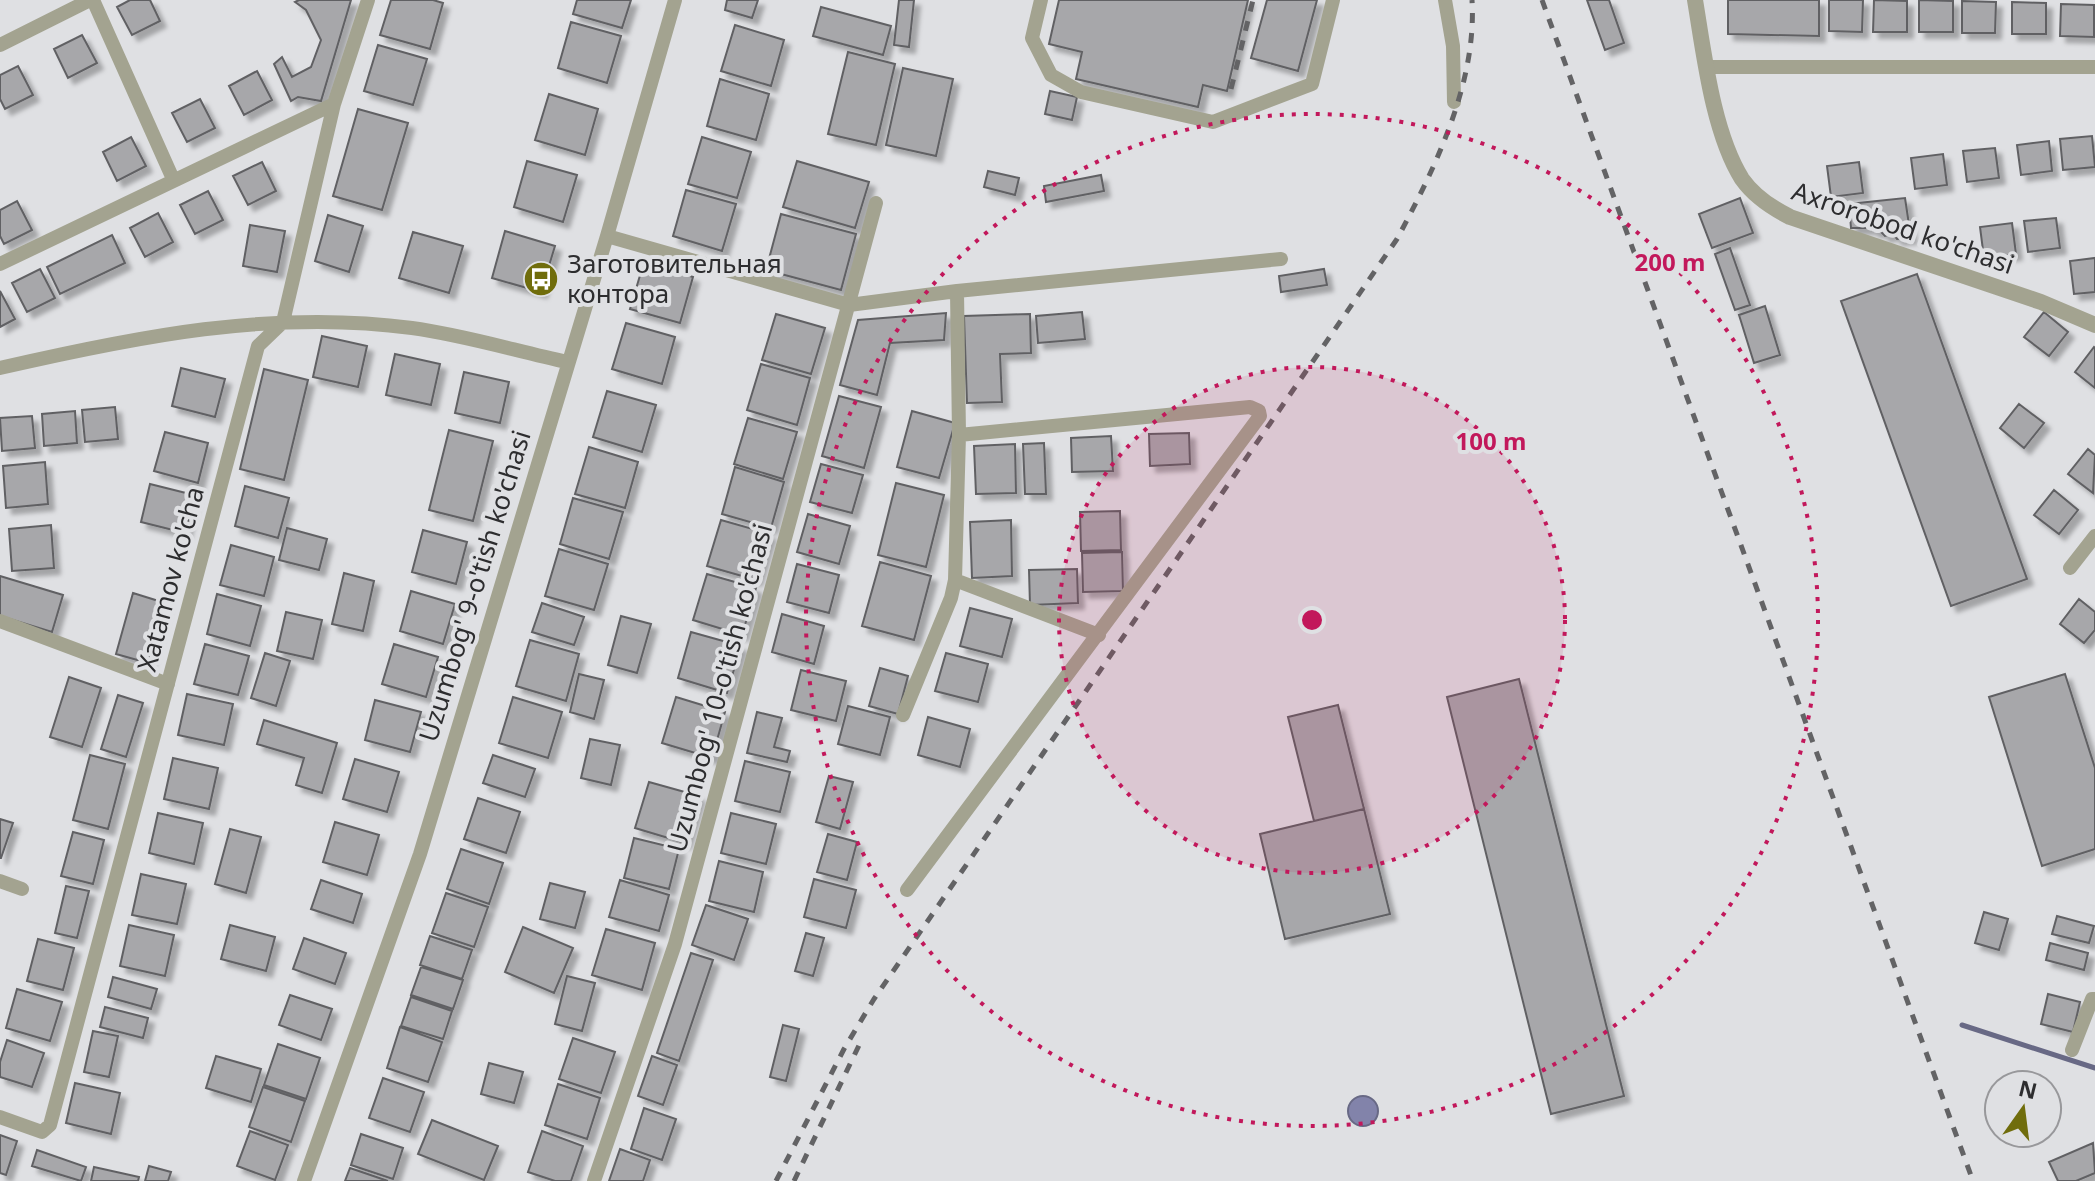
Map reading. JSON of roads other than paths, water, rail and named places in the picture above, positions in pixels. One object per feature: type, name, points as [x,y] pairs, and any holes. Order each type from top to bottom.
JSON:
[{"type":"street","points":[[0,45],[91,0],[173,179]]},
{"type":"street","name":"Xatamov ko'cha","points":[[0,1117],[42,1132],[50,1125],[258,346],[283,322],[334,104],[368,0]]},
{"type":"street","name":"Uzumbog' 9-o'tish ko'chasi","points":[[304,1181],[420,854],[675,0]]},
{"type":"street","points":[[1041,0],[1032,38],[1051,75],[1081,92],[1213,122],[1312,84],[1333,0]]},
{"type":"street","points":[[1445,0],[1453,46],[1454,102]]},
{"type":"street","name":"Axrorobod ko'chasi","points":[[1695,0],[1706,67],[1726,145],[1753,191],[1777,211],[2041,302],[2095,325]]},
{"type":"street","points":[[1706,67],[2095,67]]},
{"type":"street","points":[[0,264],[334,104]]},
{"type":"street","name":"Uzumbog' 10-o'tish ko'chasi","points":[[594,1181],[675,944],[876,203]]},
{"type":"street","points":[[607,236],[849,305],[957,291],[1281,259]]},
{"type":"street","points":[[903,715],[951,598],[955,580],[959,435],[957,291]]},
{"type":"street","points":[[0,368],[88,348],[202,328],[283,322],[414,329],[567,362]]},
{"type":"street","points":[[907,890],[1257,423],[1259,411],[1250,407],[959,435]]},
{"type":"street","points":[[2070,568],[2095,536]]},
{"type":"street","points":[[955,580],[1099,635]]},
{"type":"street","points":[[0,621],[168,684]]},
{"type":"street","points":[[0,881],[22,889]]},
{"type":"street","points":[[2072,1050],[2092,999],[2095,999]]},
{"type":"water","points":[[1363,1096],[1374,1100],[1378,1111],[1374,1122],[1363,1126],[1352,1122],[1348,1111],[1352,1100]]},
{"type":"waterway","points":[[1962,1025],[2095,1068]]},
{"type":"railway","points":[[1231,89],[1253,0]]},
{"type":"railway","points":[[776,1181],[844,1049],[874,999],[1397,239],[1451,124],[1468,62],[1472,0]]},
{"type":"railway","points":[[1542,0],[1973,1181]]},
{"type":"railway","points":[[794,1181],[863,1037]]},
{"type":"place","name":"Заготовительная контора","points":[[541,279]]}]
